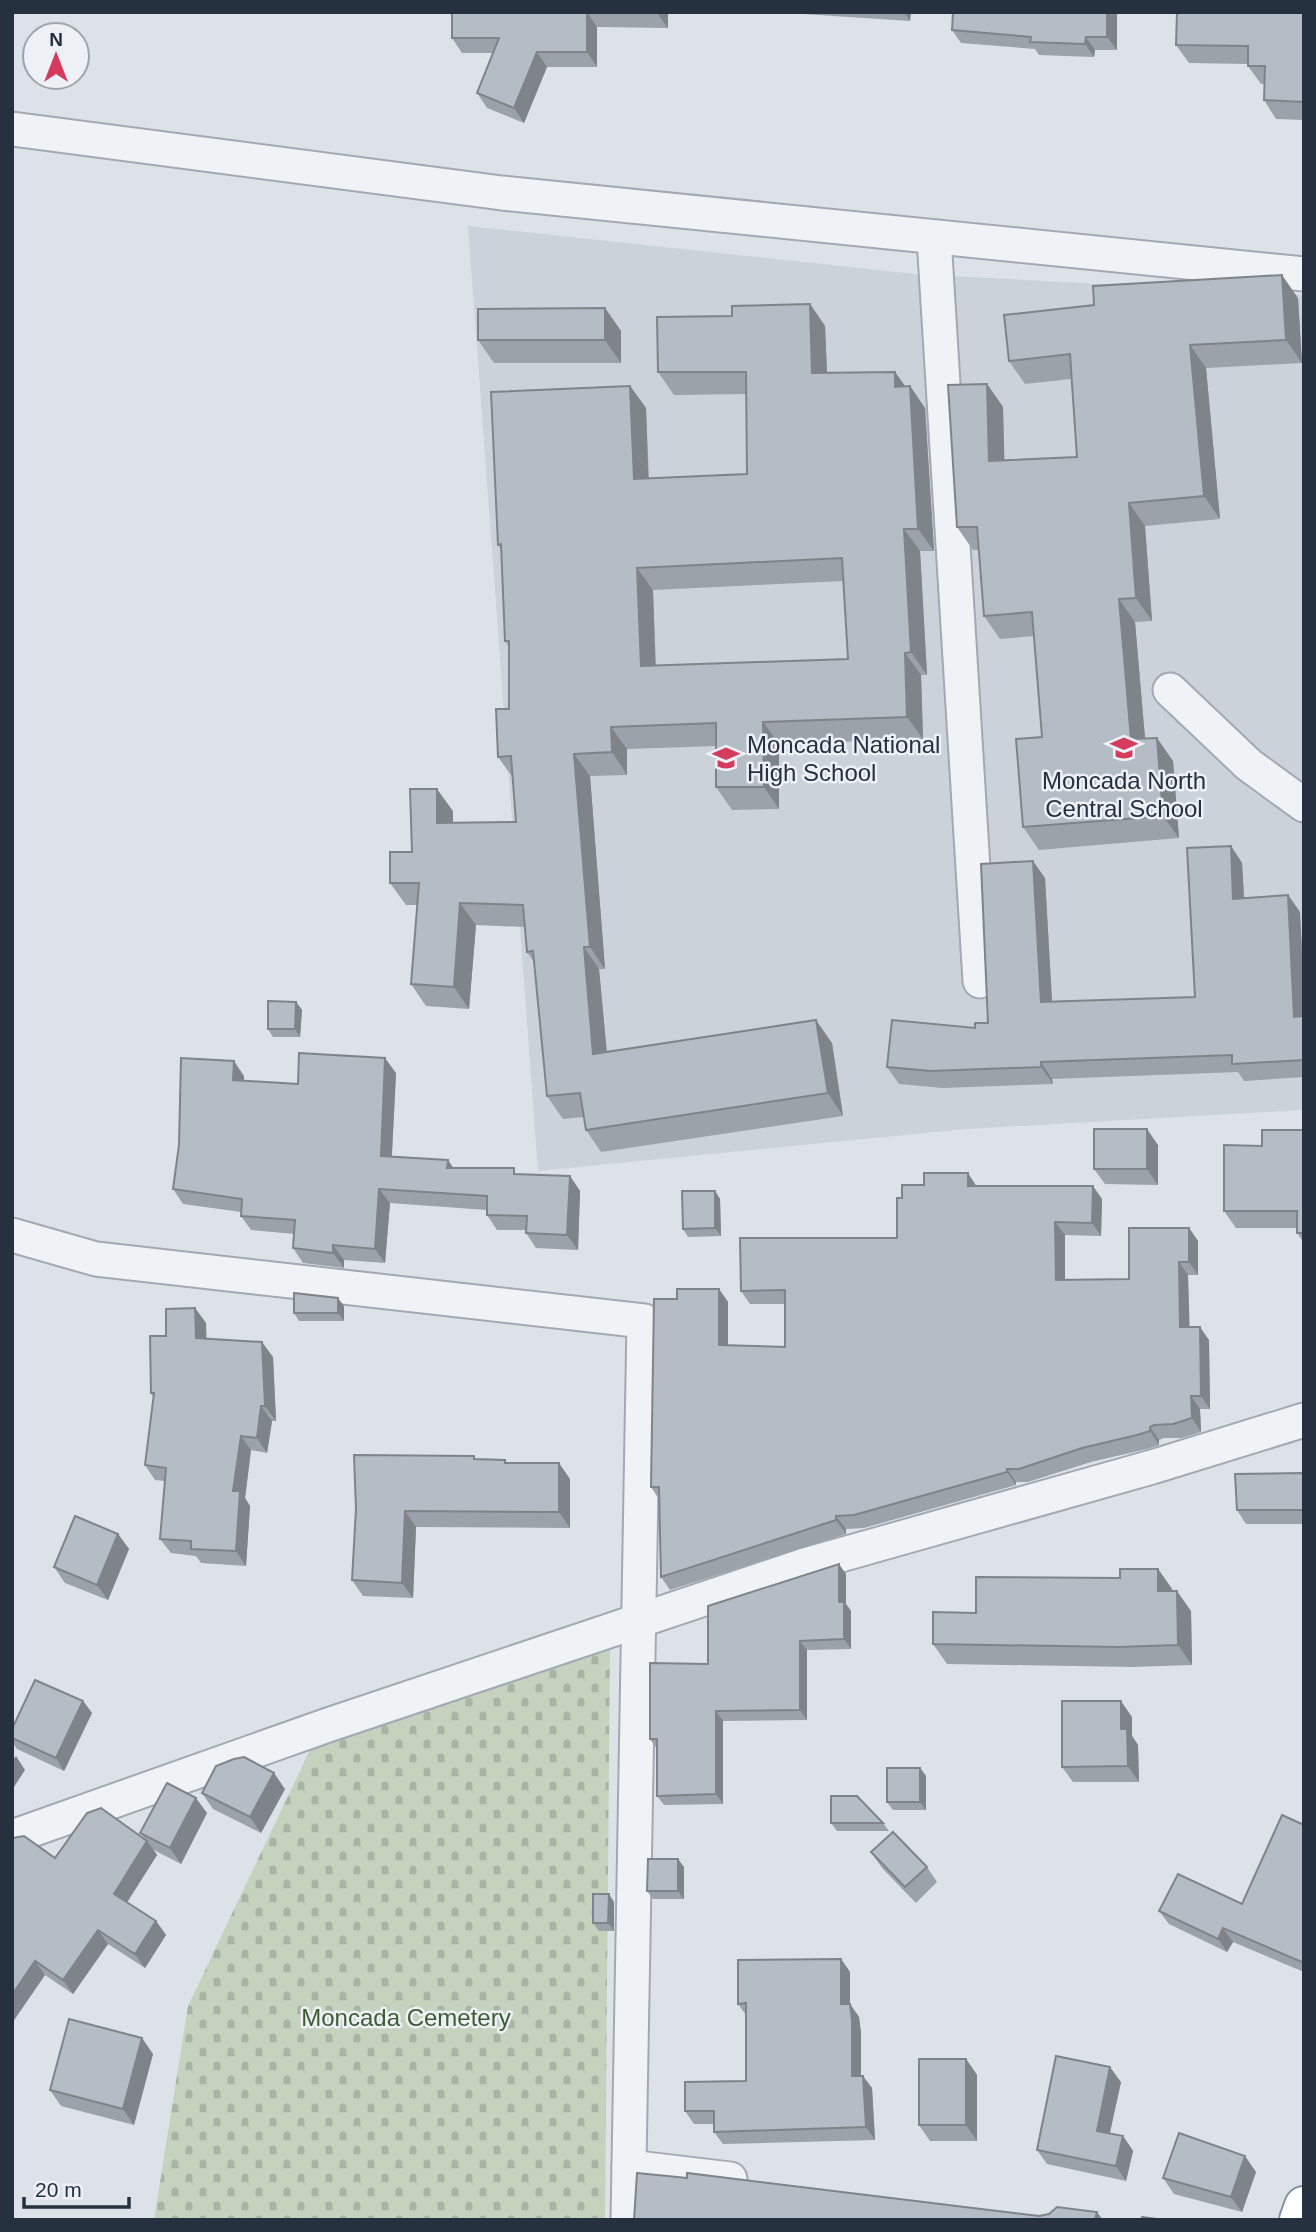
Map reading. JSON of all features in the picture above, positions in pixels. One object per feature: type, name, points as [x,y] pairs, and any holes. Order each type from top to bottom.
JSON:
[{"type":"highway","points":[[1299,2220],[1304,2206]]},
{"type":"street","points":[[12,129],[502,193],[1304,274]]},
{"type":"street","points":[[934,238],[980,981]]},
{"type":"street","points":[[1170,690],[1249,765],[1304,805]]},
{"type":"street","points":[[12,1235],[96,1259],[644,1321],[628,2220]]},
{"type":"street","points":[[12,1837],[638,1619],[805,1564],[1152,1467],[1304,1420]]},
{"type":"street","points":[[629,2167],[767,2184]]},
{"type":"shaded area","points":[[468,226],[915,274],[1304,295],[1304,1110],[966,1129],[538,1171]]},
{"type":"green space","name":"Moncada Cemetery","points":[[610,1641],[605,2220],[154,2220],[188,2006],[319,1731]]},
{"type":"building","points":[[452,12],[587,12],[587,52],[537,52],[514,108],[477,93],[499,38],[452,38]]},
{"type":"building","points":[[953,12],[1107,12],[1107,37],[1086,37],[1085,44],[1030,42],[1031,37],[952,30]]},
{"type":"building","points":[[1177,12],[1304,12],[1304,102],[1264,100],[1265,66],[1248,66],[1248,46],[1176,45]]},
{"type":"building","points":[[1282,275],[1286,340],[1190,345],[1204,496],[1129,503],[1136,598],[1119,599],[1131,739],[1157,738],[1163,816],[1023,827],[1016,739],[1042,737],[1032,612],[984,616],[977,527],[957,527],[948,385],[987,384],[989,461],[1077,457],[1070,354],[1009,361],[1004,315],[1094,305],[1093,286]]},
{"type":"building","points":[[810,304],[812,373],[895,372],[895,387],[910,386],[918,529],[904,529],[911,652],[905,653],[907,717],[763,722],[764,787],[716,787],[716,723],[611,727],[612,752],[574,754],[590,947],[584,947],[593,1054],[816,1020],[828,1093],[586,1130],[580,1093],[547,1096],[533,951],[527,952],[523,905],[460,903],[454,987],[411,984],[419,883],[390,883],[390,852],[412,852],[410,789],[437,789],[437,823],[516,822],[511,756],[498,757],[496,709],[509,709],[509,641],[505,641],[501,544],[498,545],[491,392],[630,386],[634,479],[747,474],[746,372],[658,372],[657,317],[732,316],[732,306]],"holes":[[[842,558],[848,659],[641,666],[637,568]]]},
{"type":"building","points":[[605,308],[605,340],[478,340],[478,309]]},
{"type":"building","points":[[1231,846],[1233,899],[1288,895],[1294,1017],[1304,1016],[1304,1060],[1232,1064],[1232,1055],[1041,1062],[1041,1067],[931,1071],[887,1067],[892,1020],[975,1028],[975,1023],[988,1023],[981,864],[1033,861],[1041,1002],[1195,997],[1187,848]]},
{"type":"building","points":[[268,1001],[296,1002],[295,1029],[268,1029]]},
{"type":"building","points":[[299,1053],[385,1058],[381,1156],[448,1160],[447,1168],[514,1168],[514,1174],[570,1176],[567,1235],[526,1233],[527,1216],[487,1215],[487,1196],[379,1189],[375,1249],[333,1245],[333,1253],[293,1248],[295,1220],[241,1216],[242,1199],[173,1189],[179,1145],[181,1058],[234,1061],[233,1080],[298,1084]]},
{"type":"building","points":[[1094,1129],[1147,1129],[1147,1169],[1094,1169]]},
{"type":"building","points":[[1262,1130],[1304,1130],[1304,1233],[1297,1233],[1297,1211],[1224,1211],[1224,1145],[1262,1146]]},
{"type":"building","points":[[924,1173],[968,1173],[968,1186],[1093,1186],[1092,1223],[1055,1222],[1056,1280],[1129,1279],[1129,1228],[1189,1228],[1189,1262],[1179,1262],[1180,1327],[1200,1327],[1201,1396],[1191,1396],[1192,1418],[1173,1424],[1154,1425],[1150,1427],[1150,1431],[1137,1435],[1082,1448],[1019,1469],[1007,1469],[1007,1472],[854,1515],[836,1516],[836,1520],[661,1577],[659,1487],[651,1487],[654,1299],[677,1299],[677,1289],[719,1289],[719,1345],[785,1347],[785,1290],[741,1291],[740,1238],[897,1238],[897,1198],[902,1198],[902,1185],[924,1185]]},
{"type":"building","points":[[682,1191],[715,1191],[715,1228],[683,1229]]},
{"type":"building","points":[[294,1293],[338,1298],[338,1313],[294,1313]]},
{"type":"building","points":[[195,1308],[196,1338],[262,1342],[265,1406],[261,1406],[257,1438],[241,1436],[233,1491],[240,1491],[236,1551],[191,1549],[191,1541],[160,1539],[166,1468],[145,1465],[154,1393],[151,1393],[150,1336],[166,1336],[166,1309]]},
{"type":"building","points":[[354,1455],[474,1456],[474,1459],[505,1460],[505,1463],[559,1463],[559,1512],[405,1511],[402,1583],[352,1580],[356,1509]]},
{"type":"building","points":[[1304,1473],[1304,1510],[1237,1510],[1235,1474]]},
{"type":"building","points":[[75,1516],[118,1534],[97,1585],[54,1567]]},
{"type":"building","points":[[839,1564],[839,1602],[844,1602],[844,1639],[800,1641],[800,1710],[716,1711],[716,1794],[657,1796],[657,1739],[650,1739],[650,1663],[708,1664],[708,1606]]},
{"type":"building","points":[[1120,1569],[1158,1569],[1158,1591],[1177,1591],[1178,1645],[1118,1647],[933,1644],[933,1612],[976,1613],[976,1577],[1120,1578]]},
{"type":"building","points":[[35,1680],[83,1701],[56,1758],[12,1738],[12,1729]]},
{"type":"building","points":[[1062,1701],[1121,1701],[1121,1729],[1127,1729],[1128,1766],[1062,1767]]},
{"type":"building","points":[[244,1757],[274,1773],[250,1817],[202,1793],[216,1766]]},
{"type":"building","points":[[887,1768],[920,1768],[920,1802],[887,1802]]},
{"type":"building","points":[[167,1783],[196,1798],[170,1848],[140,1833]]},
{"type":"building","points":[[831,1796],[857,1796],[883,1823],[831,1823]]},
{"type":"building","points":[[101,1808],[147,1841],[114,1894],[156,1921],[135,1954],[98,1930],[63,1980],[35,1961],[12,1995],[12,1838],[24,1836],[55,1858],[87,1813]]},
{"type":"building","points":[[1282,1815],[1304,1825],[1304,1963],[1223,1928],[1218,1939],[1159,1911],[1178,1874],[1242,1904]]},
{"type":"building","points":[[893,1832],[927,1867],[905,1887],[871,1852]]},
{"type":"building","points":[[648,1859],[678,1859],[678,1891],[647,1891]]},
{"type":"building","points":[[593,1894],[609,1894],[608,1923],[593,1923]]},
{"type":"building","points":[[841,1959],[841,2004],[850,2004],[852,2076],[863,2076],[866,2127],[714,2132],[714,2111],[685,2111],[685,2082],[746,2081],[746,2003],[738,2004],[738,1960]]},
{"type":"building","points":[[69,2019],[142,2038],[123,2109],[50,2090]]},
{"type":"building","points":[[1056,2056],[1110,2067],[1097,2131],[1123,2136],[1116,2166],[1037,2150]]},
{"type":"building","points":[[919,2059],[966,2059],[966,2125],[919,2125]]},
{"type":"building","points":[[1179,2133],[1245,2156],[1231,2197],[1163,2178]]},
{"type":"building","points":[[637,2173],[687,2178],[687,2173],[1039,2216],[1049,2214],[1057,2207],[1097,2212],[1095,2220],[634,2220]]},
{"type":"building","points":[[1142,2217],[1164,2220],[1141,2220]]},
{"type":"place","name":"Moncada North Central School","points":[[1124,748]]},
{"type":"place","name":"Moncada National High School","points":[[726,758]]}]
